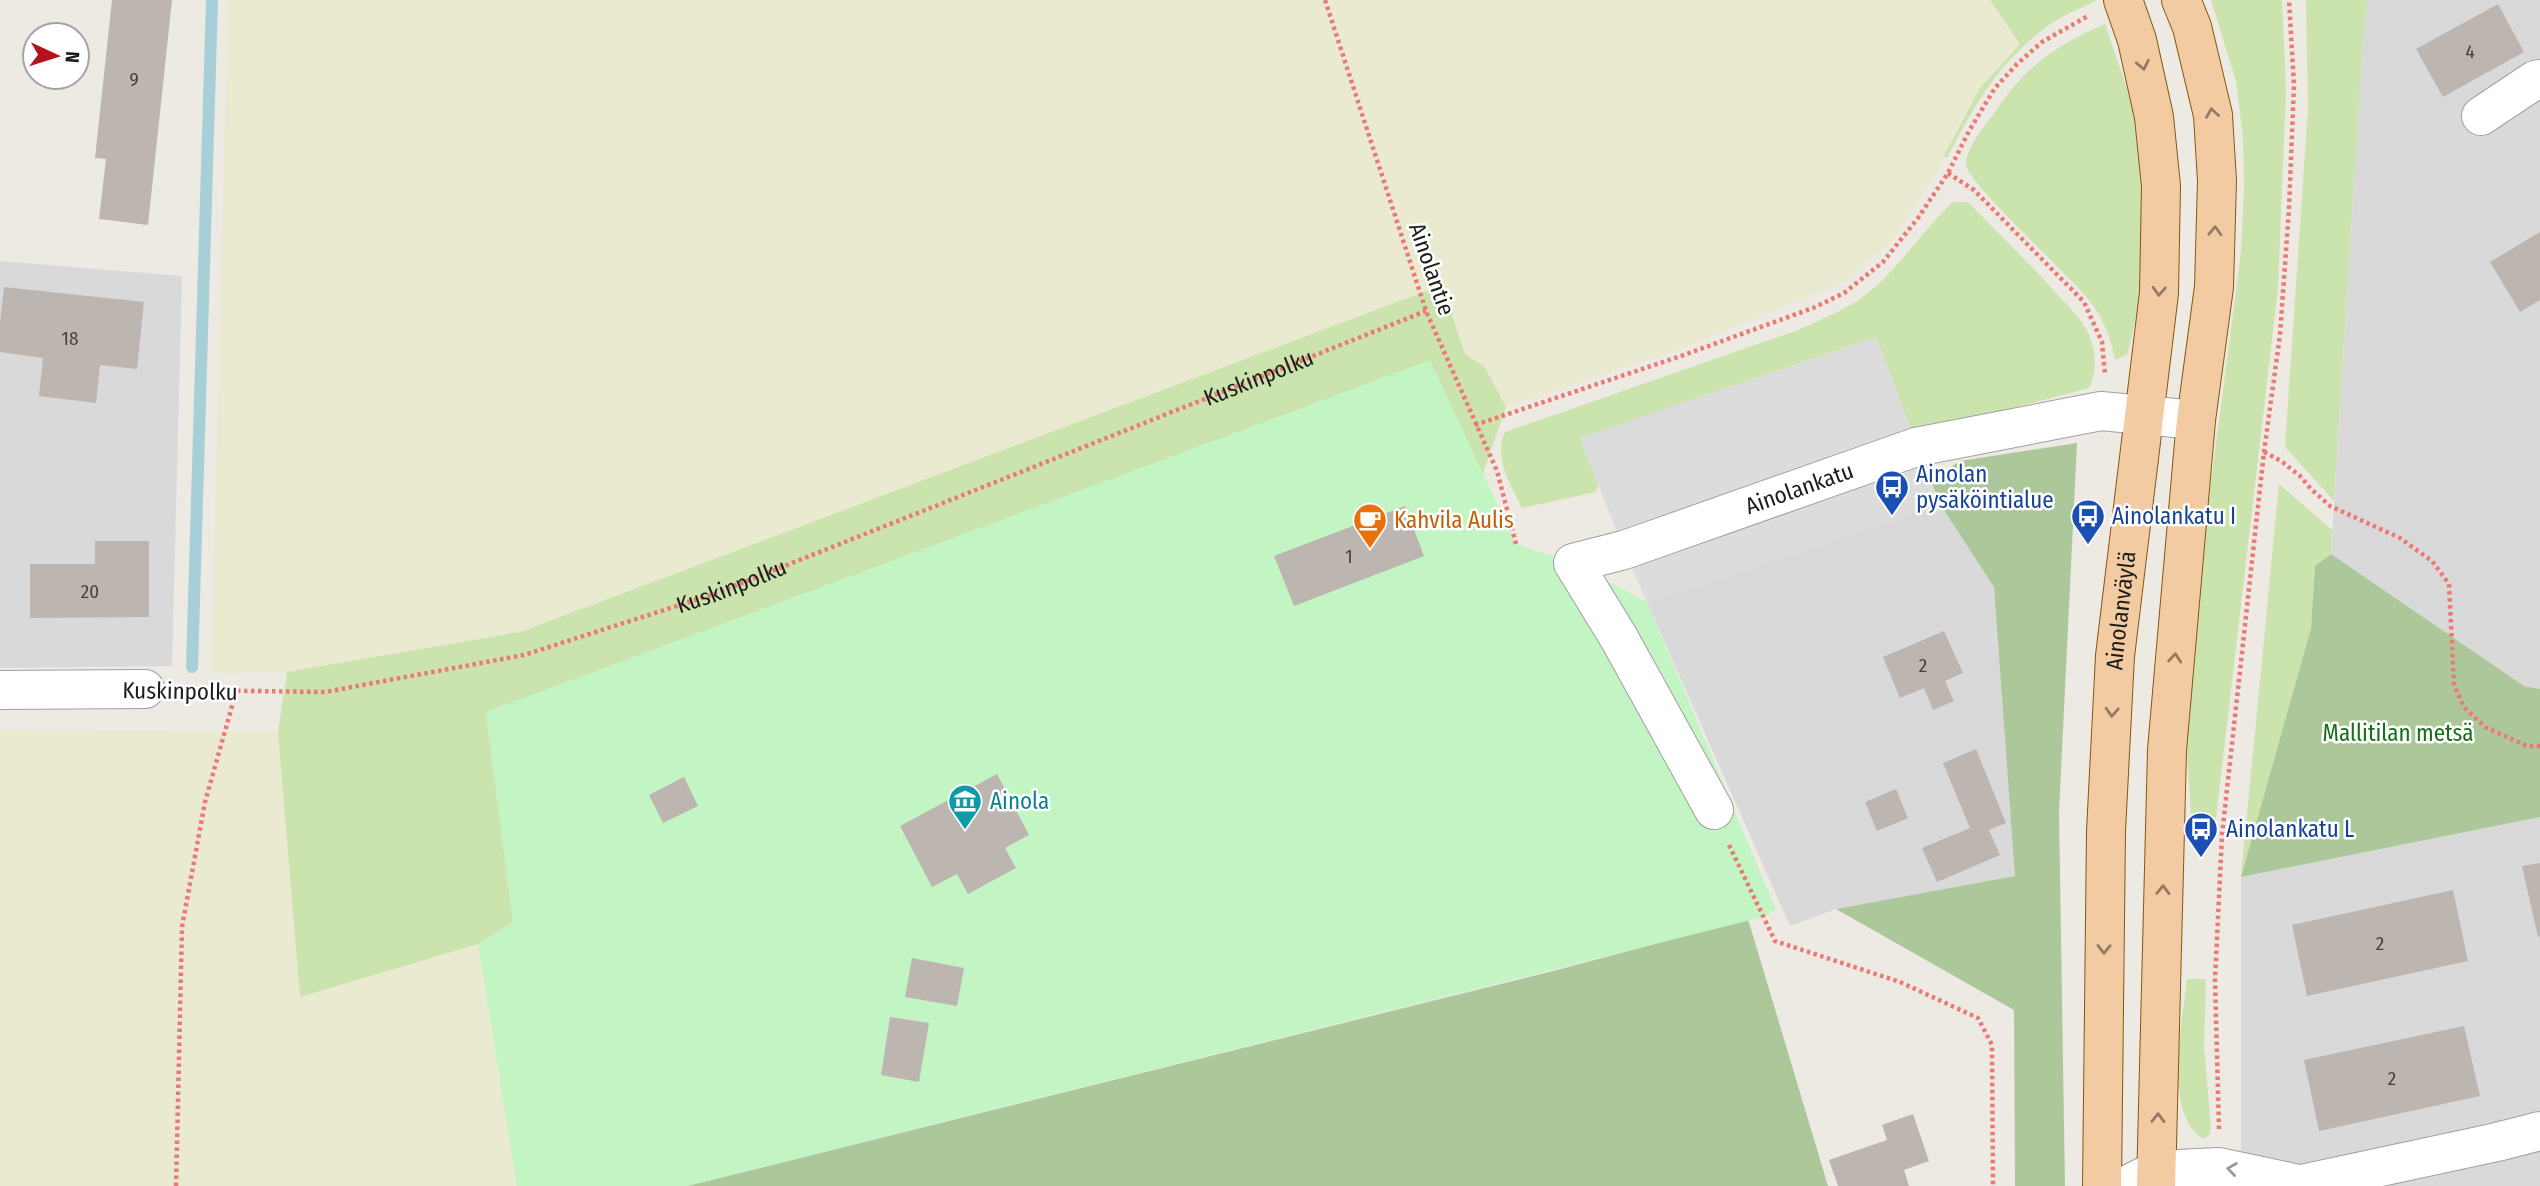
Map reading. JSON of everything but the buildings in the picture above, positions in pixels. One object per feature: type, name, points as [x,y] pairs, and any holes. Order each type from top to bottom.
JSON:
[{"type":"main road","points":[[2146,1181],[2167,750],[2196,420],[2214,286],[2217,181],[2213,115],[2192,27],[2181,0]]},
{"type":"main road","name":"Ainolanväylä","points":[[2102,1186],[2106,831],[2115,656],[2159,293],[2161,186],[2154,117],[2137,40],[2107,8]]},
{"type":"street","points":[[2481,116],[2535,79],[2540,79]]},
{"type":"street","name":"Ainolankatu","points":[[1714,810],[1619,638],[1573,563],[1624,551],[1916,447],[2101,411],[2196,420]]},
{"type":"street","name":"Kuskinpolku","points":[[0,691],[145,689]]},
{"type":"street","points":[[2146,1181],[2219,1167],[2295,1185],[2437,1156],[2540,1131]]},
{"type":"path","name":"Ainolantie","points":[[1325,0],[1426,311],[1497,471],[1516,544]]},
{"type":"path","points":[[2219,1167],[2215,980],[2222,835],[2264,452],[2280,335],[2294,85],[2289,0]]},
{"type":"path","points":[[1475,425],[1681,356],[1813,308],[1844,293],[1883,262],[1918,218],[1948,173],[1969,131],[1995,89],[2017,64],[2042,42],[2107,8]]},
{"type":"path","points":[[1948,173],[1974,190],[2084,302],[2102,342],[2105,381],[2101,411]]},
{"type":"path","name":"Kuskinpolku","points":[[145,689],[325,692],[524,655],[715,594],[1426,311]]},
{"type":"path","points":[[2264,452],[2300,476],[2330,506],[2400,538],[2432,561],[2449,584],[2454,685],[2464,707],[2485,727],[2528,746],[2540,746]]},
{"type":"path","points":[[176,1186],[182,927],[205,802],[236,692]]},
{"type":"path","points":[[1739,870],[1774,941],[1900,982],[1978,1018],[1992,1045],[1993,1186]]},
{"type":"shaded area","points":[[2368,0],[2540,0],[2540,689],[2524,686],[2331,554],[2363,39]]},
{"type":"shaded area","points":[[0,261],[182,276],[172,666],[0,668]]},
{"type":"shaded area","points":[[1876,337],[1940,504],[1647,602],[1580,438]]},
{"type":"shaded area","points":[[1940,504],[1994,586],[2016,876],[1836,909],[1790,926],[1647,602]]},
{"type":"shaded area","points":[[2540,817],[2540,1186],[2241,1186],[2241,877]]},
{"type":"green space","points":[[228,0],[1990,0],[2020,44],[1980,88],[1934,177],[1890,243],[1846,281],[1677,350],[1506,407],[1484,367],[1465,354],[1442,285],[519,632],[287,672],[211,673]]},
{"type":"green space","points":[[1990,0],[2097,0],[2054,21],[2016,54],[1989,85],[1947,158],[1944,156],[1980,88],[2020,44]]},
{"type":"green space","points":[[2211,0],[2282,0],[2286,90],[2278,288],[2214,835],[2192,834],[2185,721],[2198,582],[2241,252],[2244,189],[2243,137],[2236,81]]},
{"type":"green space","points":[[2306,0],[2368,0],[2363,39],[2334,501],[2285,447],[2308,108]]},
{"type":"green space","points":[[2105,24],[2130,100],[2141,162],[2143,194],[2143,261],[2134,325],[2127,355],[2115,360],[2106,328],[2093,305],[1982,189],[1966,164],[1977,136],[2018,82],[2056,49]]},
{"type":"green space","points":[[1953,202],[1968,202],[2074,312],[2086,329],[2094,354],[2093,376],[2089,388],[1941,427],[1911,430],[1876,337],[1580,438],[1598,484],[1596,492],[1522,508],[1504,470],[1501,451],[1505,432],[1798,330],[1838,312],[1867,294],[1886,277]]},
{"type":"green space","points":[[1442,285],[1465,354],[1484,366],[1506,407],[1472,505],[486,712],[513,922],[478,944],[300,997],[278,732],[287,672],[520,632]]},
{"type":"green space","points":[[1430,360],[1516,544],[1573,563],[1647,602],[1776,910],[1763,917],[687,1186],[517,1186],[478,944],[513,922],[486,712]]},
{"type":"green space","points":[[2077,443],[2059,812],[2065,1186],[2015,1186],[2014,1010],[1836,909],[2015,876],[1994,587],[1940,504],[1930,480],[1960,461]]},
{"type":"green space","points":[[2279,484],[2332,530],[2331,554],[2315,566],[2311,628],[2241,877]]},
{"type":"green space","name":"Mallitilan metsä","points":[[2331,554],[2524,686],[2540,689],[2540,817],[2241,877],[2311,628],[2315,566]]},
{"type":"green space","points":[[0,730],[278,732],[300,997],[478,944],[517,1186],[0,1186]]},
{"type":"green space","points":[[1748,919],[1828,1186],[687,1186],[1561,969]]},
{"type":"green space","points":[[2187,979],[2206,979],[2204,1046],[2211,1129],[2204,1139],[2191,1127],[2183,1110],[2179,1089],[2178,1065]]},
{"type":"waterway","points":[[192,667],[212,0]]},
{"type":"place","name":"Ainolan pysäköintialue","points":[[1892,517]]},
{"type":"place","name":"Ainolankatu I","points":[[2088,546]]},
{"type":"place","name":"Kahvila Aulis","points":[[1370,550]]},
{"type":"place","name":"Ainola","points":[[965,831]]},
{"type":"place","name":"Ainolankatu L","points":[[2201,859]]}]
